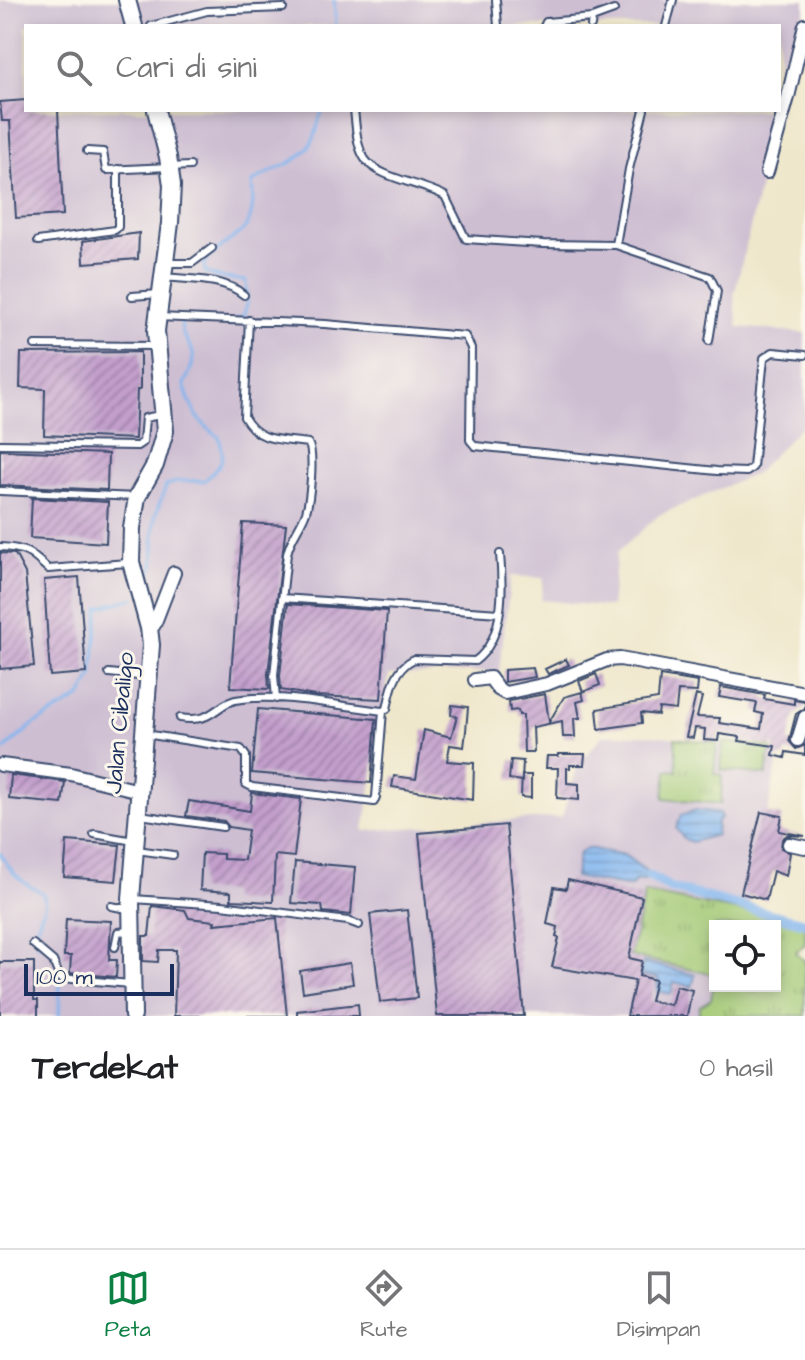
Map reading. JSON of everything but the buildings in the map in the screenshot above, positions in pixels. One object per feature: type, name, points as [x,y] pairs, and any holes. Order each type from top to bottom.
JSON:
[{"type":"main road","points":[[127,0],[133,24]]},
{"type":"main road","name":"Jalan Cibaligo","points":[[133,1016],[131,904],[136,814],[145,734],[149,628],[131,562],[132,528],[137,497],[160,451],[165,431],[156,346],[161,278],[172,203],[170,167],[156,112]]},
{"type":"street","points":[[767,172],[805,25]]},
{"type":"street","points":[[149,628],[154,625],[174,573]]},
{"type":"street","points":[[475,680],[490,678],[505,693],[547,684],[607,660],[620,659],[805,693]]},
{"type":"street","points":[[798,740],[805,717]]},
{"type":"street","points":[[1,765],[71,774],[139,791]]},
{"type":"street","points":[[789,844],[805,847]]},
{"type":"lane","points":[[496,0],[498,24]]},
{"type":"lane","points":[[667,24],[673,0]]},
{"type":"lane","points":[[158,24],[207,11],[283,8]]},
{"type":"lane","points":[[545,24],[592,22],[614,10]]},
{"type":"lane","points":[[354,112],[364,159],[374,169],[445,196],[466,239],[616,245],[710,277],[717,291],[709,341]]},
{"type":"lane","points":[[616,245],[629,169],[643,112]]},
{"type":"lane","points":[[87,151],[101,151],[106,170],[190,166]]},
{"type":"lane","points":[[38,241],[115,230],[118,227],[118,169]]},
{"type":"lane","points":[[132,296],[192,263],[212,248]]},
{"type":"lane","points":[[161,278],[213,282],[236,288],[244,295]]},
{"type":"lane","points":[[157,317],[249,320],[465,336],[471,348],[470,440],[475,446],[717,471],[747,472],[753,467],[764,358],[773,352],[805,355]]},
{"type":"lane","points":[[249,320],[244,409],[249,426],[271,441],[311,445],[306,510],[289,545],[274,675],[276,699]]},
{"type":"lane","points":[[35,345],[156,346]]},
{"type":"lane","points":[[0,444],[137,446],[143,442],[145,418],[164,415]]},
{"type":"lane","points":[[0,491],[137,497]]},
{"type":"lane","points":[[0,547],[27,552],[41,560],[48,569],[131,562]]},
{"type":"lane","points":[[180,718],[196,721],[233,700],[276,699],[387,709],[394,682],[408,662],[414,659],[475,661],[483,655],[497,629],[502,572],[500,554]]},
{"type":"lane","points":[[282,598],[499,613]]},
{"type":"lane","points":[[109,673],[148,677]]},
{"type":"lane","points":[[145,734],[245,751],[244,776],[246,784],[252,787],[374,802],[383,711]]},
{"type":"lane","points":[[136,814],[223,827]]},
{"type":"lane","points":[[94,834],[173,855]]},
{"type":"lane","points":[[111,906],[222,905],[359,925]]},
{"type":"lane","points":[[115,947],[118,932],[132,930]]},
{"type":"lane","points":[[33,944],[53,961],[60,978],[131,984]]},
{"type":"shaded area","points":[[0,0],[805,0],[781,99],[781,24],[24,24],[24,112],[778,112],[734,296],[738,327],[805,333],[805,422],[755,474],[659,515],[617,553],[611,607],[541,600],[544,578],[511,576],[499,671],[389,675],[364,831],[562,817],[578,765],[603,735],[651,735],[780,750],[750,901],[742,920],[709,920],[709,992],[713,992],[707,1016],[0,1016]]},
{"type":"green space","points":[[675,738],[717,743],[714,774],[722,775],[721,804],[664,798],[667,770],[677,771]]},
{"type":"green space","points":[[723,742],[771,747],[766,775],[721,770]]},
{"type":"green space","points":[[645,893],[805,923],[805,944],[796,953],[805,961],[805,1016],[698,1016],[700,1006],[711,999],[712,992],[781,992],[781,920],[709,920],[709,974],[630,956]]},
{"type":"water","points":[[696,810],[720,813],[721,818],[717,821],[716,835],[692,842],[684,839],[676,828],[681,815]]},
{"type":"water","points":[[587,848],[624,855],[650,874],[647,879],[635,881],[631,887],[575,877],[579,853]]},
{"type":"water","points":[[643,962],[695,975],[692,987],[674,982],[671,994],[657,991],[658,978],[639,976]]},
{"type":"waterway","points":[[334,0],[336,24]]},
{"type":"waterway","points":[[237,318],[243,317],[247,304],[246,281],[205,272],[204,264],[247,225],[253,202],[252,183],[294,160],[308,148],[322,112]]},
{"type":"waterway","points":[[144,586],[154,561],[155,517],[166,486],[177,481],[204,481],[219,466],[222,457],[219,437],[200,420],[186,392],[184,384],[191,370],[193,352],[184,335],[182,320]]},
{"type":"waterway","points":[[0,753],[34,724],[81,697],[92,677],[99,608],[134,598]]},
{"type":"waterway","points":[[0,853],[18,877],[43,893],[44,906],[36,930],[38,945]]},
{"type":"waterway","points":[[649,876],[670,888],[805,923]]},
{"type":"waterway","points":[[59,1016],[60,980]]}]
